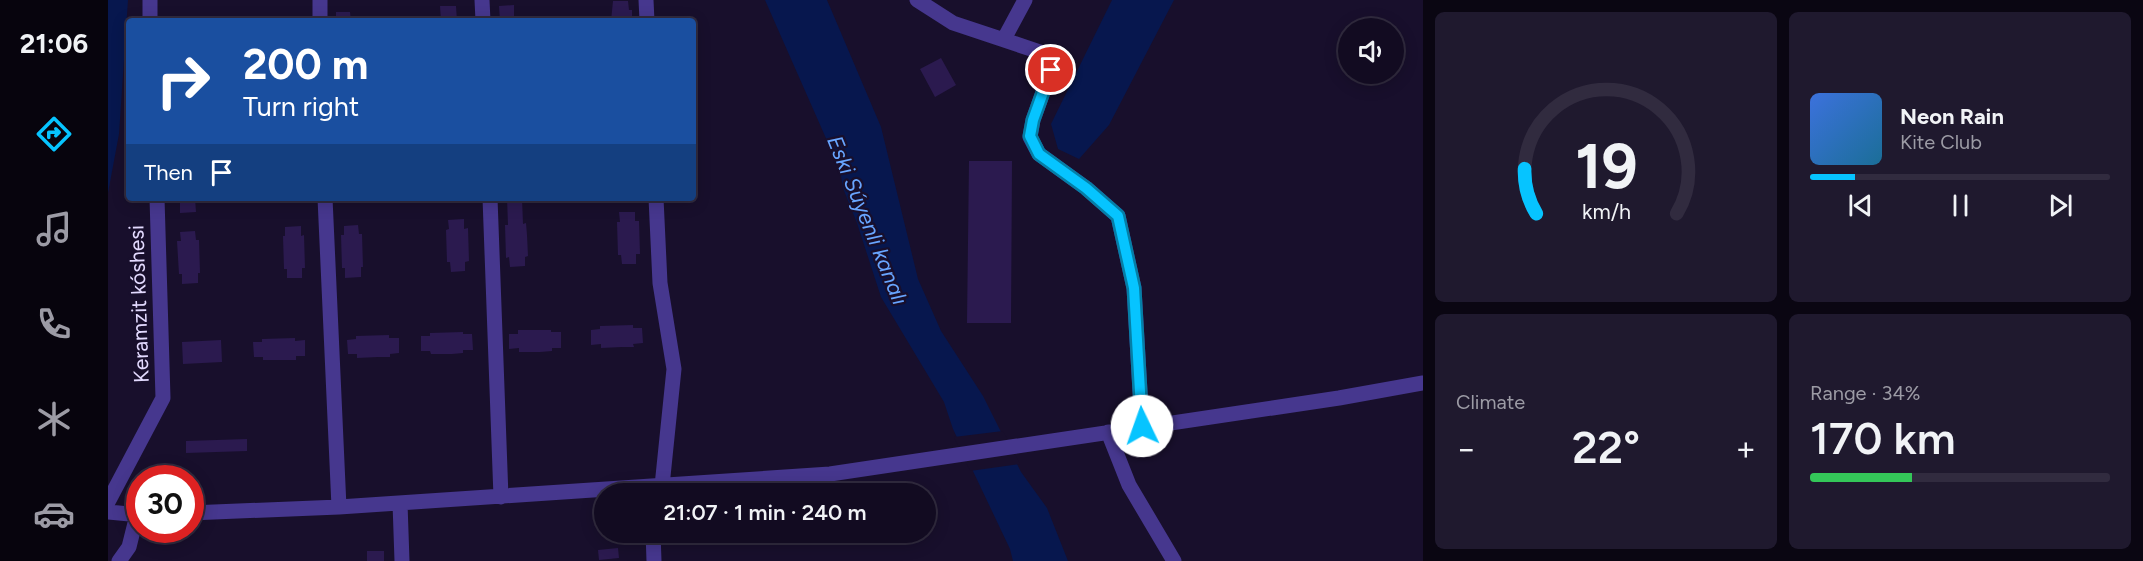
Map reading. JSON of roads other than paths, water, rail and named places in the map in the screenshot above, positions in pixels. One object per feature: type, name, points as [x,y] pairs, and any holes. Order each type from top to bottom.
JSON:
[{"type":"street","points":[[150,0],[150,18]]},
{"type":"street","points":[[320,0],[320,18]]},
{"type":"street","points":[[482,0],[483,18]]},
{"type":"street","points":[[646,0],[647,18]]},
{"type":"street","points":[[917,0],[953,22],[1043,53],[1051,70],[1033,120],[1030,136],[1039,154],[1086,188],[1118,216],[1134,288],[1142,426]]},
{"type":"street","points":[[1004,39],[1025,0]]},
{"type":"street","name":"Keramzit kóshesi","points":[[108,502],[163,398],[157,201]]},
{"type":"street","points":[[326,201],[339,507]]},
{"type":"street","points":[[490,201],[501,497]]},
{"type":"street","points":[[656,201],[660,283],[674,369],[662,483]]},
{"type":"street","points":[[704,483],[830,474],[1339,398],[1423,383]]},
{"type":"street","points":[[1108,432],[1129,485],[1174,561]]},
{"type":"street","points":[[204,512],[594,493]]},
{"type":"street","points":[[400,503],[402,561]]},
{"type":"street","points":[[108,512],[126,514]]},
{"type":"street","points":[[119,561],[130,543]]},
{"type":"street","points":[[653,543],[654,561]]},
{"type":"water","points":[[108,0],[128,0],[119,134],[108,193]]},
{"type":"water","name":"Eski Súyenli kanalı","points":[[765,0],[827,0],[881,127],[918,279],[941,331],[983,396],[1021,472],[1047,508],[1068,561],[1013,561],[1010,549],[953,429],[944,402],[881,297],[843,188],[840,170]]},
{"type":"water","points":[[1112,0],[1174,0],[1109,125],[1079,159],[1058,149],[1051,124]]}]
